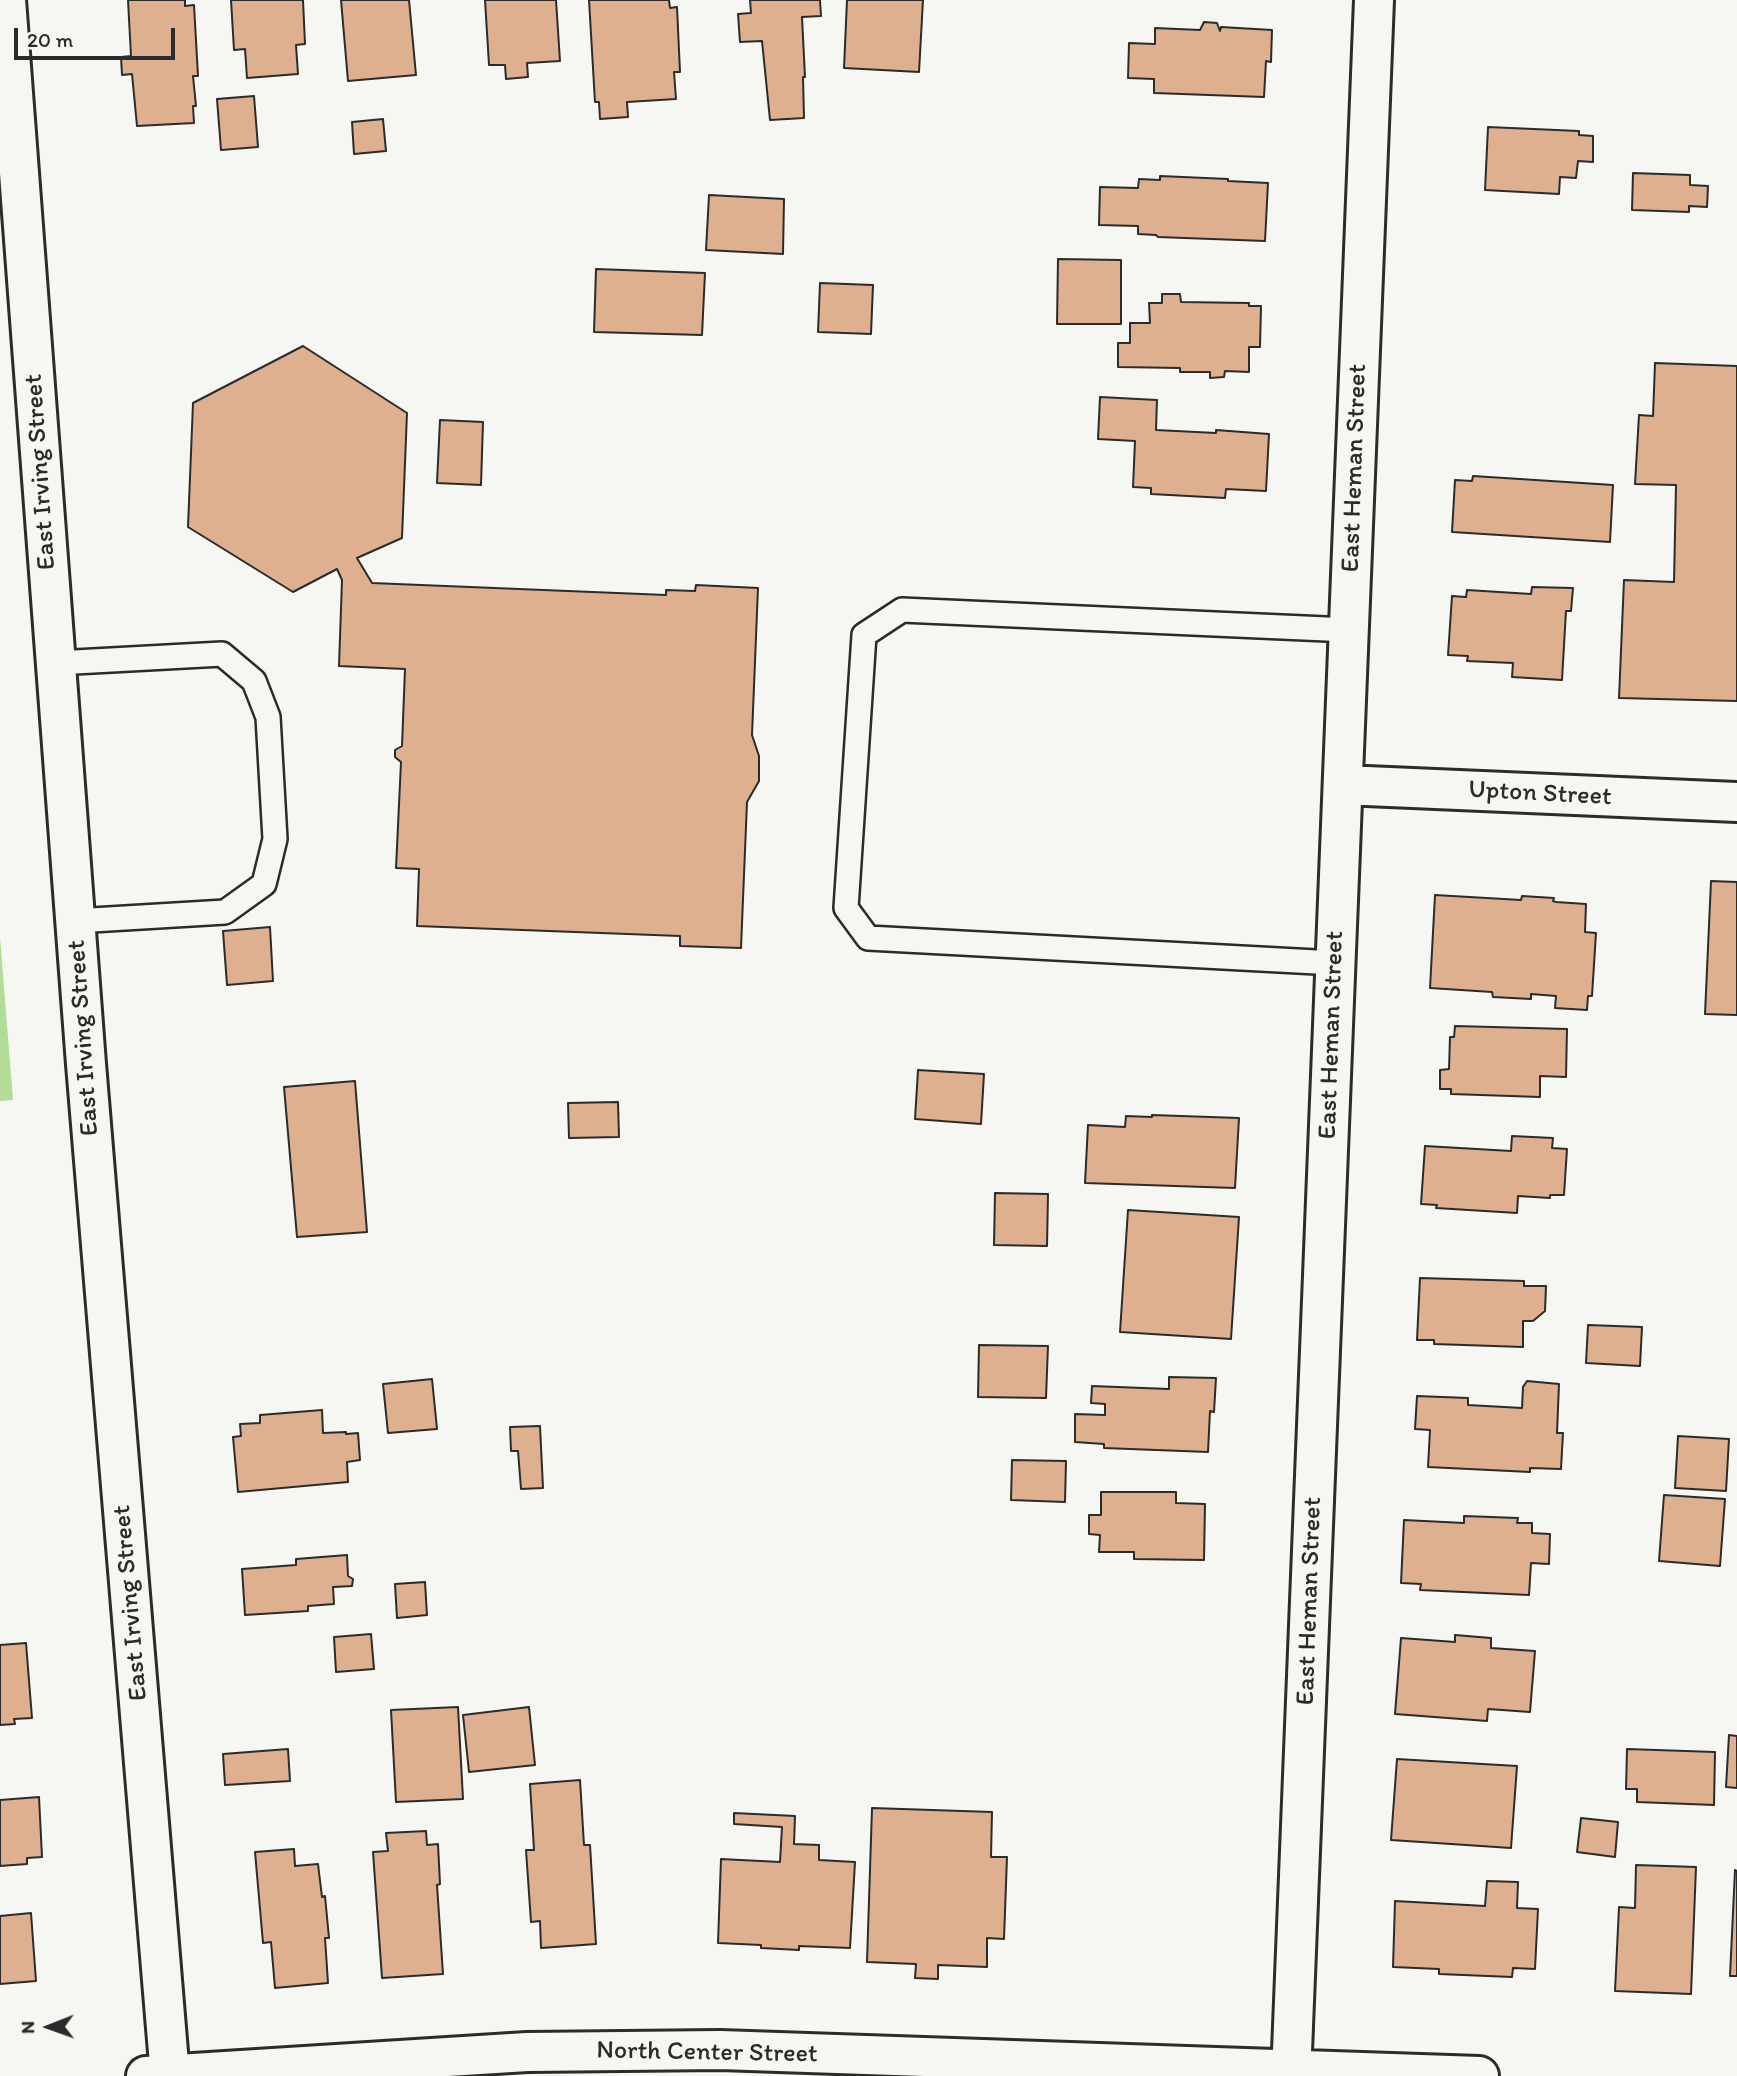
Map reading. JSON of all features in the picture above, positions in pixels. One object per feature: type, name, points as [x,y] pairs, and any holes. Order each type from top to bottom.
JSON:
[{"type":"street","name":"East Irving Street","points":[[6,0],[162,2076]]},
{"type":"street","name":"East Heman Street","points":[[1291,2073],[1374,0]]},
{"type":"street","name":"Upton Street","points":[[1342,785],[1737,802]]},
{"type":"street","name":"North Center Street","points":[[162,2076],[527,2052],[706,2050],[1291,2073],[1479,2076]]},
{"type":"lane","points":[[1335,963],[868,938],[846,908],[864,635],[902,610],[1349,630]]},
{"type":"lane","points":[[55,663],[222,654],[254,681],[268,717],[275,839],[264,884],[225,912],[75,921]]},
{"type":"green space","points":[[0,937],[13,1100],[0,1101]]},
{"type":"building","points":[[128,0],[185,0],[185,6],[194,5],[198,76],[193,76],[196,106],[193,106],[194,123],[137,126],[132,74],[122,75],[121,57],[131,56]]},
{"type":"building","points":[[231,0],[303,0],[305,44],[296,45],[298,74],[247,78],[245,49],[234,50]]},
{"type":"building","points":[[341,0],[409,0],[416,75],[348,81]]},
{"type":"building","points":[[485,0],[556,0],[560,61],[527,63],[528,77],[506,79],[505,65],[489,65]]},
{"type":"building","points":[[589,0],[669,0],[670,8],[677,7],[680,72],[674,72],[676,99],[627,102],[628,117],[600,119],[599,102],[595,102]]},
{"type":"building","points":[[750,0],[820,0],[821,16],[802,17],[804,118],[770,120],[762,41],[740,42],[738,14],[751,13]]},
{"type":"building","points":[[847,0],[923,0],[919,72],[844,68]]},
{"type":"building","points":[[1204,22],[1217,23],[1220,31],[1221,27],[1272,30],[1271,62],[1266,61],[1264,97],[1154,93],[1154,79],[1128,78],[1129,43],[1155,44],[1155,28],[1200,30]]},
{"type":"building","points":[[254,96],[258,147],[221,150],[217,99]]},
{"type":"building","points":[[383,119],[386,151],[354,154],[352,122]]},
{"type":"building","points":[[1488,127],[1579,131],[1579,135],[1593,136],[1593,162],[1578,161],[1576,178],[1560,177],[1559,194],[1485,190]]},
{"type":"building","points":[[1633,173],[1690,175],[1690,185],[1708,186],[1707,207],[1689,206],[1689,212],[1632,210]]},
{"type":"building","points":[[1160,176],[1268,183],[1265,241],[1158,237],[1138,234],[1138,226],[1099,225],[1100,187],[1138,188],[1139,179],[1160,180]]},
{"type":"building","points":[[709,195],[784,199],[783,254],[706,250]]},
{"type":"building","points":[[1058,259],[1121,260],[1121,324],[1057,324]]},
{"type":"building","points":[[596,269],[705,273],[702,335],[594,332]]},
{"type":"building","points":[[820,283],[873,285],[871,334],[818,332]]},
{"type":"building","points":[[1162,294],[1180,294],[1181,302],[1249,303],[1249,306],[1261,306],[1260,347],[1249,347],[1249,372],[1225,371],[1224,377],[1210,378],[1210,372],[1180,372],[1180,368],[1118,367],[1118,343],[1130,343],[1130,323],[1150,323],[1149,303],[1162,303]]},
{"type":"building","points":[[303,346],[407,413],[402,538],[357,558],[372,583],[666,595],[666,590],[695,591],[696,585],[758,588],[752,735],[759,756],[759,781],[747,802],[741,948],[680,946],[680,936],[417,926],[419,869],[396,868],[401,762],[395,757],[395,750],[402,746],[405,669],[339,666],[342,580],[337,569],[293,592],[188,527],[193,403]]},
{"type":"building","points":[[1655,363],[1737,366],[1737,701],[1619,698],[1624,580],[1674,582],[1676,485],[1635,484],[1639,415],[1653,416]]},
{"type":"building","points":[[1100,397],[1157,400],[1156,430],[1216,433],[1216,430],[1269,434],[1266,491],[1226,489],[1225,498],[1151,494],[1151,488],[1133,487],[1135,441],[1098,439]]},
{"type":"building","points":[[440,420],[483,422],[481,485],[437,483]]},
{"type":"building","points":[[1473,476],[1613,485],[1610,542],[1452,532],[1455,480],[1472,481]]},
{"type":"building","points":[[1532,587],[1573,588],[1571,611],[1566,611],[1562,680],[1512,677],[1513,663],[1467,661],[1468,656],[1448,655],[1452,596],[1466,597],[1467,590],[1531,594]]},
{"type":"building","points":[[1711,881],[1737,882],[1737,1015],[1705,1014]]},
{"type":"building","points":[[1435,895],[1521,900],[1522,896],[1586,904],[1585,932],[1596,933],[1592,996],[1588,996],[1587,1010],[1555,1008],[1556,996],[1531,994],[1531,999],[1493,997],[1492,992],[1430,988]]},
{"type":"building","points":[[270,927],[273,981],[227,985],[223,931]]},
{"type":"building","points":[[1455,1026],[1567,1029],[1566,1077],[1540,1076],[1540,1097],[1451,1094],[1451,1089],[1440,1089],[1440,1070],[1449,1069],[1450,1037],[1454,1037]]},
{"type":"building","points":[[918,1070],[984,1074],[981,1124],[915,1119]]},
{"type":"building","points":[[355,1081],[367,1232],[297,1237],[284,1087]]},
{"type":"building","points":[[618,1102],[619,1137],[569,1138],[568,1103]]},
{"type":"building","points":[[1126,1116],[1239,1118],[1235,1188],[1085,1183],[1088,1125],[1125,1127]]},
{"type":"building","points":[[1512,1136],[1553,1138],[1552,1148],[1567,1149],[1564,1195],[1550,1195],[1550,1198],[1518,1196],[1517,1213],[1436,1208],[1437,1205],[1421,1204],[1425,1146],[1511,1151]]},
{"type":"building","points":[[995,1193],[1048,1194],[1047,1246],[994,1245]]},
{"type":"building","points":[[1128,1210],[1239,1217],[1231,1339],[1120,1332]]},
{"type":"building","points":[[1420,1278],[1524,1281],[1524,1286],[1546,1286],[1545,1311],[1533,1321],[1523,1321],[1523,1347],[1434,1344],[1434,1340],[1417,1340]]},
{"type":"building","points":[[1588,1325],[1642,1327],[1640,1366],[1586,1363]]},
{"type":"building","points":[[979,1345],[1048,1346],[1046,1398],[978,1397]]},
{"type":"building","points":[[1169,1377],[1216,1378],[1214,1412],[1210,1411],[1208,1452],[1104,1448],[1104,1444],[1075,1442],[1075,1414],[1105,1415],[1105,1404],[1091,1403],[1092,1386],[1169,1389]]},
{"type":"building","points":[[432,1379],[437,1429],[388,1433],[383,1384]]},
{"type":"building","points":[[1527,1381],[1559,1384],[1557,1433],[1563,1433],[1561,1469],[1530,1468],[1530,1472],[1428,1467],[1430,1430],[1415,1429],[1417,1396],[1468,1398],[1468,1405],[1522,1408],[1523,1387]]},
{"type":"building","points":[[322,1410],[323,1433],[358,1433],[360,1460],[347,1462],[348,1482],[238,1492],[233,1437],[241,1436],[240,1424],[260,1423],[260,1415]]},
{"type":"building","points":[[540,1426],[543,1488],[521,1489],[518,1451],[511,1451],[510,1427]]},
{"type":"building","points":[[1678,1436],[1729,1439],[1726,1491],[1675,1488]]},
{"type":"building","points":[[1012,1460],[1066,1461],[1065,1502],[1011,1500]]},
{"type":"building","points":[[1101,1492],[1176,1492],[1176,1503],[1205,1504],[1204,1560],[1134,1559],[1134,1552],[1099,1552],[1100,1535],[1089,1534],[1089,1515],[1101,1515]]},
{"type":"building","points":[[1664,1495],[1725,1499],[1720,1566],[1659,1561]]},
{"type":"building","points":[[1464,1516],[1518,1518],[1517,1523],[1532,1523],[1532,1533],[1550,1534],[1549,1564],[1531,1563],[1529,1595],[1420,1590],[1421,1584],[1401,1583],[1404,1520],[1464,1523]]},
{"type":"building","points":[[347,1555],[348,1576],[353,1579],[352,1586],[333,1587],[334,1604],[308,1606],[308,1611],[245,1615],[242,1569],[296,1565],[296,1559]]},
{"type":"building","points":[[425,1582],[427,1615],[397,1618],[395,1584]]},
{"type":"building","points":[[371,1634],[374,1669],[336,1672],[334,1637]]},
{"type":"building","points":[[1455,1635],[1491,1638],[1491,1648],[1535,1651],[1530,1712],[1488,1709],[1487,1721],[1395,1714],[1401,1638],[1455,1642]]},
{"type":"building","points":[[26,1643],[32,1718],[14,1719],[15,1724],[0,1725],[0,1645]]},
{"type":"building","points":[[458,1707],[463,1799],[396,1802],[391,1710]]},
{"type":"building","points":[[529,1707],[535,1765],[469,1772],[463,1715]]},
{"type":"building","points":[[1729,1735],[1737,1736],[1737,1788],[1726,1787]]},
{"type":"building","points":[[288,1749],[290,1781],[225,1785],[223,1754]]},
{"type":"building","points":[[1627,1749],[1715,1752],[1714,1805],[1637,1802],[1637,1789],[1626,1789]]},
{"type":"building","points":[[1397,1759],[1517,1766],[1511,1848],[1391,1840]]},
{"type":"building","points":[[580,1780],[584,1845],[590,1845],[596,1944],[541,1948],[540,1921],[531,1922],[526,1850],[534,1850],[530,1784]]},
{"type":"building","points":[[39,1797],[42,1857],[27,1858],[27,1864],[0,1866],[0,1800]]},
{"type":"building","points":[[872,1808],[992,1812],[991,1857],[1007,1857],[1004,1939],[987,1938],[987,1967],[938,1965],[938,1979],[915,1978],[916,1964],[867,1962]]},
{"type":"building","points":[[734,1813],[795,1816],[794,1844],[819,1845],[819,1860],[855,1862],[850,1948],[799,1946],[799,1950],[718,1943],[721,1859],[780,1862],[782,1827],[734,1824]]},
{"type":"building","points":[[1581,1818],[1618,1822],[1615,1857],[1577,1852]]},
{"type":"building","points":[[426,1831],[427,1845],[438,1844],[440,1884],[437,1885],[443,1974],[382,1978],[373,1852],[388,1851],[386,1833]]},
{"type":"building","points":[[294,1849],[295,1866],[318,1864],[322,1897],[325,1896],[329,1938],[325,1938],[328,1983],[275,1988],[271,1942],[263,1943],[255,1852]]},
{"type":"building","points":[[1636,1865],[1696,1867],[1691,1994],[1615,1991],[1619,1907],[1635,1908]]},
{"type":"building","points":[[1735,1870],[1737,1976],[1730,1976]]},
{"type":"building","points":[[1487,1881],[1518,1882],[1517,1908],[1538,1909],[1535,1969],[1513,1968],[1512,1977],[1439,1974],[1439,1969],[1393,1967],[1395,1901],[1485,1906]]},
{"type":"building","points":[[31,1913],[36,1981],[0,1984],[0,1916]]}]
